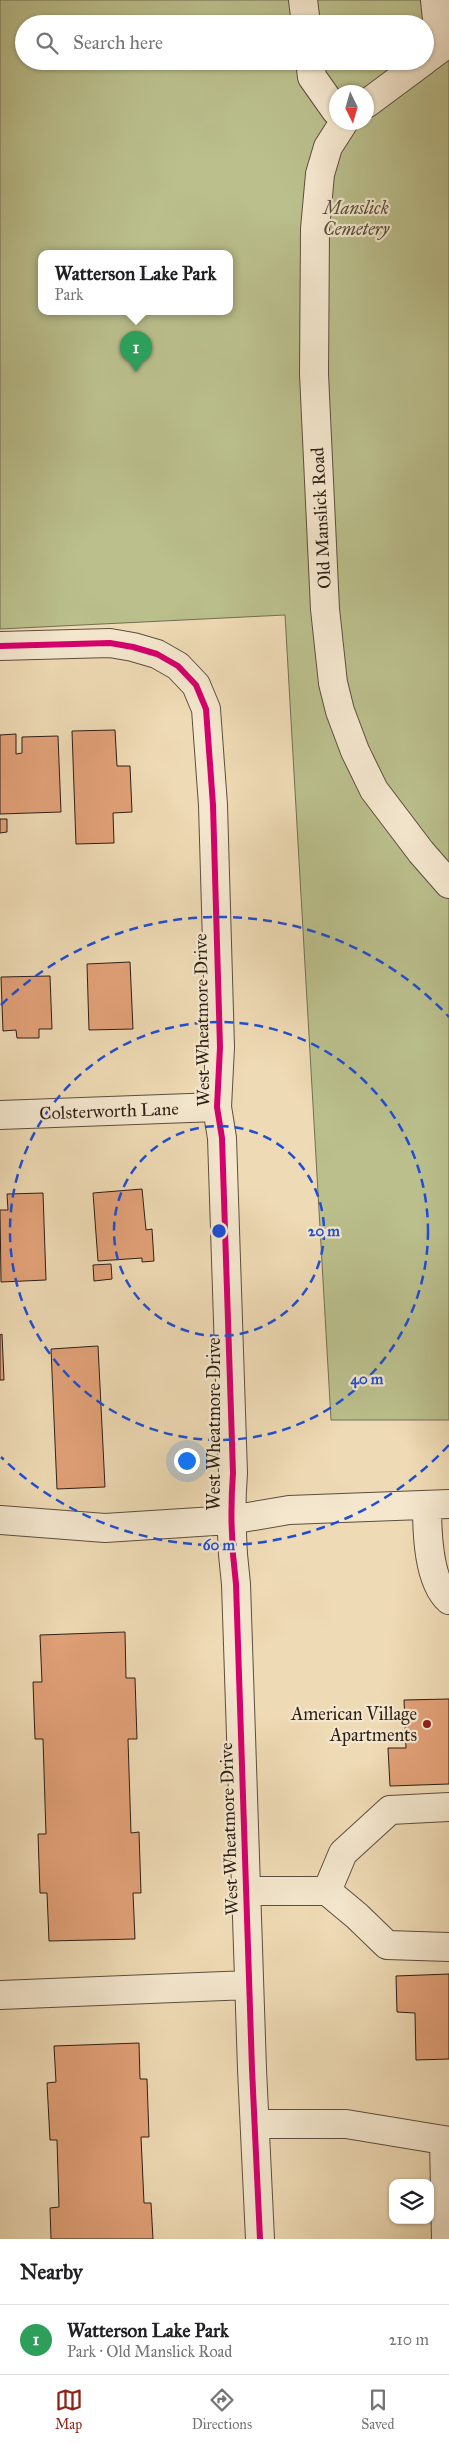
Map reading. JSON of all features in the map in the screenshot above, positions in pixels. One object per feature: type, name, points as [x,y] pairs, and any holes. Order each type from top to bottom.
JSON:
[{"type":"street","points":[[303,0],[305,15]]},
{"type":"street","points":[[434,0],[440,49],[434,54]]},
{"type":"street","points":[[311,70],[312,77],[329,101]]},
{"type":"street","points":[[374,98],[412,70]]},
{"type":"street","name":"Old Manslick Road","points":[[339,130],[328,147],[320,174],[314,229],[314,374],[325,610],[333,683],[340,711],[355,751],[374,790],[421,852],[449,884]]},
{"type":"street","name":"West Wheatmore Drive","points":[[0,646],[110,643],[157,654],[188,674],[196,685],[206,709],[213,804],[220,1047],[217,1107],[222,1138],[234,1473],[230,1520],[236,1584],[249,1985],[260,2239]]},
{"type":"street","name":"Colsterworth Lane","points":[[0,1115],[217,1107]]},
{"type":"street","points":[[0,1520],[104,1528],[230,1520],[289,1510],[438,1505],[428,1545],[442,1594],[449,1600]]},
{"type":"street","points":[[327,1891],[343,1853],[390,1810],[449,1807]]},
{"type":"street","points":[[246,1891],[327,1891],[357,1916],[386,1945],[449,1947]]},
{"type":"street","points":[[0,1996],[249,1985]]},
{"type":"street","points":[[255,2124],[346,2124],[447,2141],[446,2239]]},
{"type":"green space","name":"Manslick Cemetery","points":[[0,0],[449,0],[449,1420],[331,1420],[285,615],[0,629]]},
{"type":"building","points":[[115,730],[117,766],[130,766],[132,812],[113,813],[114,843],[76,844],[72,731]]},
{"type":"building","points":[[16,734],[16,754],[22,753],[22,737],[58,736],[61,812],[0,814],[0,735]]},
{"type":"building","points":[[0,819],[7,819],[7,832],[0,833]]},
{"type":"building","points":[[130,962],[133,1029],[89,1030],[87,964]]},
{"type":"building","points":[[50,976],[52,1029],[39,1029],[39,1038],[17,1038],[16,1030],[3,1031],[1,977]]},
{"type":"building","points":[[142,1189],[146,1230],[152,1229],[154,1261],[142,1262],[142,1258],[98,1261],[93,1193]]},
{"type":"building","points":[[43,1193],[46,1280],[1,1282],[0,1210],[8,1210],[7,1194]]},
{"type":"building","points":[[111,1264],[112,1279],[94,1281],[93,1265]]},
{"type":"building","points":[[2,1334],[4,1380],[0,1380],[0,1335]]},
{"type":"building","points":[[98,1346],[105,1487],[57,1489],[51,1349]]},
{"type":"building","points":[[125,1632],[126,1678],[135,1678],[137,1739],[128,1739],[131,1833],[139,1832],[141,1893],[133,1893],[135,1939],[49,1941],[47,1893],[40,1893],[38,1834],[46,1834],[43,1739],[35,1739],[33,1682],[42,1682],[40,1635]]},
{"type":"building","name":"American Village Apartments","points":[[449,1699],[449,1784],[390,1786],[388,1748],[406,1748],[404,1700]]},
{"type":"building","points":[[449,1974],[449,2059],[416,2060],[415,2013],[397,2012],[396,1976]]},
{"type":"building","points":[[139,2043],[140,2079],[147,2079],[149,2137],[141,2137],[144,2203],[151,2203],[153,2239],[51,2239],[50,2208],[59,2207],[57,2140],[50,2140],[47,2083],[56,2082],[54,2046]]},
{"type":"cycle path","points":[[0,646],[110,643],[157,654],[178,666],[196,685],[206,709],[213,805],[220,1047],[217,1107],[222,1138],[233,1473],[232,1529],[236,1584],[252,2069],[260,2239]]},
{"type":"place","name":"Watterson Lake Park","points":[[136,372]]},
{"type":"place","name":"American Village Apartments","points":[[427,1724]]}]
